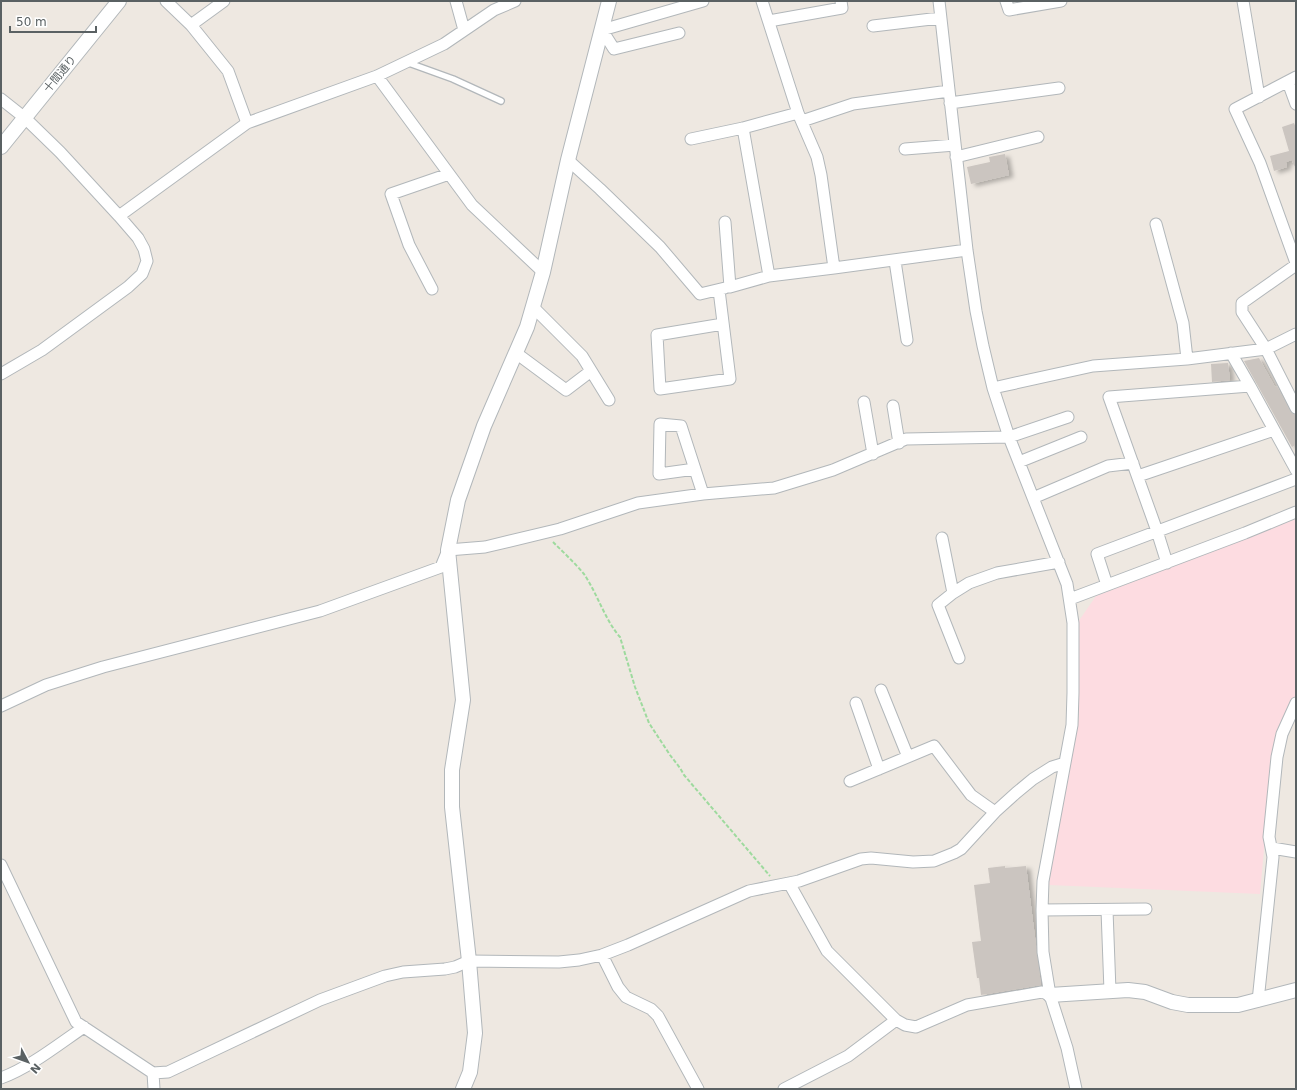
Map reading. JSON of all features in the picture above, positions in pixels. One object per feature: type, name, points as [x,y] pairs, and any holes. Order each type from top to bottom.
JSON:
[{"type":"street","name":"十間通り","points":[[1,147],[119,1]]},
{"type":"street","points":[[166,1],[191,25],[228,71],[247,123]]},
{"type":"street","points":[[191,25],[224,1]]},
{"type":"street","points":[[456,1],[464,30]]},
{"type":"street","points":[[119,216],[247,123],[377,76],[444,44],[494,10],[515,1]]},
{"type":"street","points":[[1,706],[46,684],[103,667],[320,611],[441,567],[448,550],[458,500],[484,426],[527,327],[533,307],[543,272],[568,160],[610,1]]},
{"type":"street","points":[[762,1],[800,117],[817,157],[821,175],[834,268]]},
{"type":"street","points":[[769,21],[842,8],[841,1]]},
{"type":"street","points":[[939,1],[967,250],[976,311],[994,388],[1009,437],[1059,562],[1067,584],[1070,599],[1073,623],[1072,725],[1043,882],[1042,910],[1043,952],[1050,995],[1067,1048],[1076,1089]]},
{"type":"street","points":[[1006,1],[1008,10],[1061,1]]},
{"type":"street","points":[[1243,1],[1259,97]]},
{"type":"street","points":[[602,30],[703,2]]},
{"type":"street","points":[[873,26],[940,18]]},
{"type":"street","points":[[602,30],[614,49],[679,33]]},
{"type":"street","points":[[377,76],[472,205],[543,272]]},
{"type":"street","points":[[1296,104],[1292,79],[1235,108],[1260,163],[1296,264],[1242,303],[1242,312],[1266,349],[1296,408]]},
{"type":"street","points":[[950,103],[1059,88]]},
{"type":"street","points":[[691,139],[800,117],[853,104],[949,91]]},
{"type":"street","points":[[1,99],[24,118],[60,152],[119,216],[138,238],[144,249],[147,262],[142,274],[128,287],[42,350],[1,374]]},
{"type":"street","points":[[743,128],[769,276]]},
{"type":"street","points":[[956,157],[1038,138]]},
{"type":"street","points":[[905,148],[955,145]]},
{"type":"street","points":[[568,160],[660,247],[700,294],[769,276],[895,261],[967,250]]},
{"type":"street","points":[[432,290],[409,245],[392,194],[450,174]]},
{"type":"street","points":[[723,324],[658,335],[660,389],[730,379],[723,324],[725,222]]},
{"type":"street","points":[[1156,224],[1183,323],[1187,359]]},
{"type":"street","points":[[895,261],[907,340]]},
{"type":"street","points":[[533,307],[582,356],[610,400]]},
{"type":"street","points":[[994,388],[1093,366],[1187,359],[1266,349],[1296,334]]},
{"type":"street","points":[[516,353],[566,390],[591,371]]},
{"type":"street","points":[[1231,353],[1296,470]]},
{"type":"street","points":[[1167,563],[1138,476],[1109,397],[1250,386]]},
{"type":"street","points":[[864,402],[873,454]]},
{"type":"street","points":[[893,406],[899,443]]},
{"type":"street","points":[[448,550],[485,547],[560,529],[638,503],[704,494],[774,488],[833,470],[906,440],[1009,437],[1068,417]]},
{"type":"street","points":[[695,469],[659,474],[660,424],[681,426],[704,494]]},
{"type":"street","points":[[1138,476],[1274,430]]},
{"type":"street","points":[[1019,462],[1081,437]]},
{"type":"street","points":[[1033,498],[1108,466],[1133,463]]},
{"type":"street","points":[[1107,585],[1097,554],[1296,479]]},
{"type":"street","points":[[1070,599],[1245,533],[1296,512]]},
{"type":"street","points":[[942,538],[953,593]]},
{"type":"street","points":[[448,550],[463,700],[452,770],[452,807],[469,961],[475,1033],[470,1072],[464,1089]]},
{"type":"street","points":[[959,658],[938,605],[969,583],[997,573],[1059,562]]},
{"type":"street","points":[[881,690],[908,757]]},
{"type":"street","points":[[856,703],[878,769]]},
{"type":"street","points":[[1258,1001],[1273,857],[1269,837],[1277,757],[1282,734],[1296,703]]},
{"type":"street","points":[[850,781],[934,746],[971,795],[995,812]]},
{"type":"street","points":[[1,865],[76,1022],[153,1073],[168,1072],[184,1063],[320,1000],[384,976],[403,972],[445,969],[455,967],[469,961],[559,962],[579,960],[602,955],[628,945],[750,891],[799,881],[861,859],[871,858],[913,862],[934,861],[961,849],[995,812],[1016,792],[1034,778],[1052,767],[1065,763]]},
{"type":"street","points":[[1272,848],[1296,852]]},
{"type":"street","points":[[784,884],[827,951],[896,1020],[905,1025],[916,1027],[967,1004],[1042,992],[1050,995],[1128,990],[1145,992],[1172,1002],[1188,1005],[1238,1005],[1296,990]]},
{"type":"street","points":[[1042,910],[1146,909]]},
{"type":"street","points":[[1107,910],[1110,991]]},
{"type":"street","points":[[602,955],[618,987],[626,997],[651,1009],[658,1016],[698,1089]]},
{"type":"street","points":[[784,1089],[848,1056],[896,1020]]},
{"type":"street","points":[[1,1078],[45,1054],[84,1027]]},
{"type":"street","points":[[153,1073],[154,1089]]},
{"type":"lane","points":[[406,62],[453,79],[501,101]]},
{"type":"path","points":[[544,532],[583,574],[600,600],[615,631],[620,637],[635,687],[649,723],[670,755],[684,775],[784,884]]},
{"type":"shaded area","points":[[1296,519],[1296,694],[1286,715],[1267,815],[1260,894],[1049,885],[1055,844],[1079,717],[1078,622],[1096,596]]},
{"type":"building","points":[[1294,123],[1296,128],[1296,165],[1294,166],[1292,160],[1286,162],[1287,167],[1274,171],[1270,156],[1289,151],[1282,127]]},
{"type":"building","points":[[1005,154],[1009,175],[971,184],[967,167],[990,162],[989,157]]},
{"type":"building","points":[[1259,358],[1275,387],[1277,386],[1290,411],[1296,415],[1296,445],[1292,447],[1244,361]]},
{"type":"building","points":[[1228,363],[1230,380],[1212,382],[1211,364]]},
{"type":"building","points":[[1005,866],[1005,868],[1026,866],[1041,985],[981,995],[972,942],[981,941],[974,885],[990,883],[988,868]]}]
